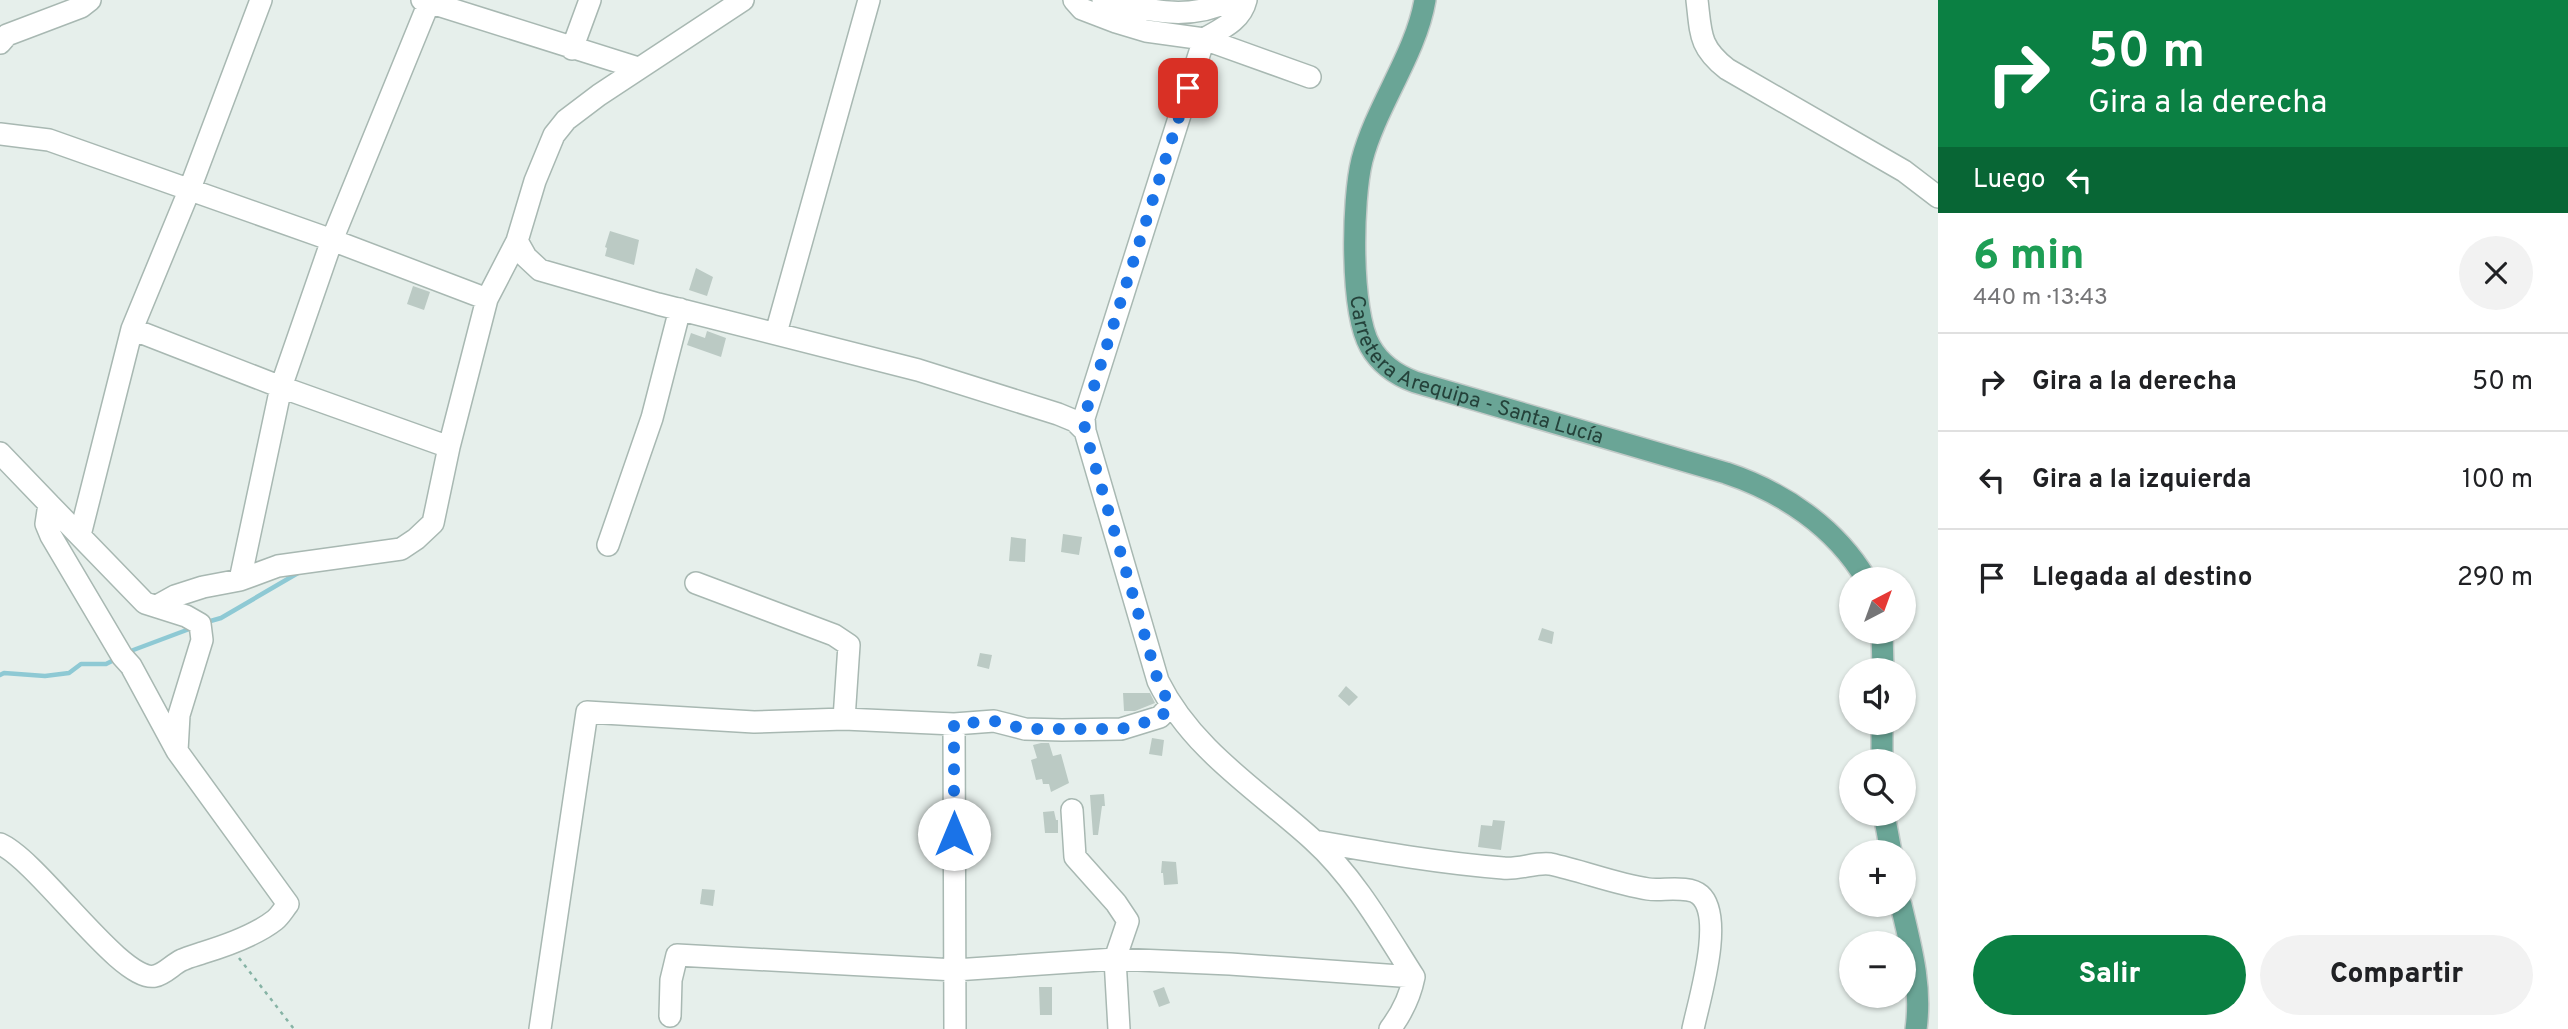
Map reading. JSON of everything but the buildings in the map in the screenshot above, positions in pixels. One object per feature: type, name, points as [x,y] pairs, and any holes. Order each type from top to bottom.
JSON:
[{"type":"main road","name":"Carretera Arequipa - Santa Lucía","points":[[1425,0],[1412,40],[1376,121],[1362,161],[1357,198],[1357,296],[1363,331],[1375,354],[1392,371],[1408,379],[1726,473],[1772,491],[1801,509],[1828,533],[1857,567]]},
{"type":"main road","points":[[1904,917],[1919,982],[1916,1029]]},
{"type":"street","points":[[0,43],[7,36],[81,7],[90,0]]},
{"type":"street","points":[[80,535],[132,329],[189,191],[261,0]]},
{"type":"street","points":[[572,49],[590,0]]},
{"type":"street","points":[[157,606],[175,596],[240,580],[278,566],[401,549],[416,540],[433,523],[449,447],[487,299],[517,241],[535,181],[554,135],[566,120],[638,68],[743,0]]},
{"type":"street","points":[[776,333],[869,0]]},
{"type":"street","points":[[1074,0],[1083,9],[1136,28],[1204,39],[1310,77]]},
{"type":"street","points":[[1103,0],[1164,13],[1189,13],[1213,9],[1231,0]]},
{"type":"street","points":[[1246,0],[1243,11],[1232,22],[1204,39],[1084,418],[1085,431],[1158,681],[1170,706],[1202,743],[1242,782],[1314,841],[1364,902],[1414,977],[1404,1008],[1390,1029]]},
{"type":"street","points":[[1697,0],[1702,37],[1711,56],[1727,69],[1904,171],[1938,197]]},
{"type":"street","points":[[240,580],[281,387],[332,240],[427,1],[638,68]]},
{"type":"street","points":[[0,134],[49,140],[332,240],[487,299]]},
{"type":"street","points":[[517,241],[526,257],[540,270],[944,378],[1058,414],[1075,421],[1085,431]]},
{"type":"street","points":[[608,545],[652,418],[680,309]]},
{"type":"street","points":[[132,329],[281,387],[449,447]]},
{"type":"street","points":[[0,453],[145,603],[186,615],[200,624],[202,640],[178,716],[177,751]]},
{"type":"street","points":[[0,844],[25,860],[91,932],[131,970],[142,976],[154,976],[181,960],[228,945],[276,920],[288,904],[177,751],[131,666],[122,656],[51,536],[46,524],[49,504]]},
{"type":"street","points":[[696,583],[834,635],[849,645],[844,719]]},
{"type":"street","points":[[540,1029],[587,712],[754,722],[844,719],[954,724],[994,721],[1025,729],[1121,729],[1160,718],[1170,706]]},
{"type":"street","points":[[954,724],[955,1029]]},
{"type":"street","points":[[1072,810],[1075,856],[1128,921],[1115,959],[1119,1029]]},
{"type":"street","points":[[1314,841],[1406,858],[1507,869],[1546,863],[1645,889],[1692,891],[1700,895],[1711,918],[1711,938],[1693,1029]]},
{"type":"street","points":[[670,1016],[671,980],[677,955],[955,970],[1115,959],[1414,977]]},
{"type":"path","points":[[228,945],[294,1029]]},
{"type":"waterway","points":[[207,622],[221,618],[298,573]]},
{"type":"waterway","points":[[128,652],[192,628]]},
{"type":"waterway","points":[[0,675],[45,676],[69,673],[81,664],[106,664],[118,658]]},
{"type":"route","points":[[954,834],[954,724],[994,721],[1025,729],[1121,729],[1160,718],[1170,706],[1158,681],[1085,431],[1084,418],[1188,88]]}]
